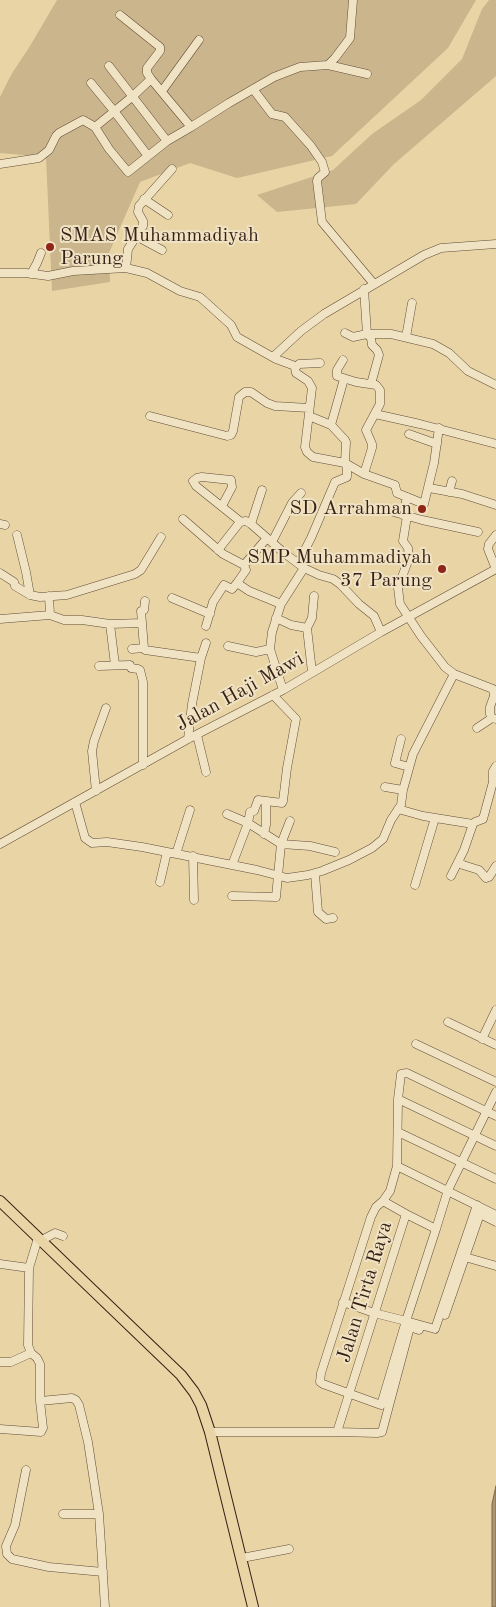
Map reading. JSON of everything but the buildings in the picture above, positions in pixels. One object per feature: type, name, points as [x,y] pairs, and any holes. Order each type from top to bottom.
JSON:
[{"type":"main road","points":[[0,1201],[181,1375],[201,1405],[210,1432],[253,1607]]},
{"type":"street","points":[[328,65],[350,38],[352,0]]},
{"type":"street","points":[[120,15],[160,46],[160,51],[147,68],[147,73],[191,127]]},
{"type":"street","points":[[162,90],[199,40]]},
{"type":"street","points":[[0,164],[40,158],[49,150],[56,136],[80,121],[86,121],[95,127],[109,149],[128,172],[168,141],[254,89],[300,67],[328,65],[367,74]]},
{"type":"street","points":[[109,66],[168,141]]},
{"type":"street","points":[[95,127],[151,79]]},
{"type":"street","points":[[90,83],[148,156]]},
{"type":"street","points":[[254,89],[272,114],[285,117],[311,146],[322,162],[325,172],[317,181],[322,222],[374,284]]},
{"type":"street","points":[[126,268],[126,252],[129,244],[143,226],[143,220],[138,210],[144,199],[172,169]]},
{"type":"street","points":[[144,199],[168,215]]},
{"type":"street","points":[[136,236],[162,250]]},
{"type":"street","points":[[273,357],[309,324],[340,303],[406,264],[436,250],[458,246],[496,244]]},
{"type":"street","points":[[31,274],[41,253]]},
{"type":"street","points":[[0,273],[48,276],[73,271],[126,268],[147,273],[180,291],[200,297],[231,324],[237,337],[273,357],[295,366],[305,363],[320,363]]},
{"type":"street","points":[[364,289],[367,334],[372,338],[372,345],[379,355],[371,384]]},
{"type":"street","points":[[406,337],[412,303]]},
{"type":"street","points":[[345,333],[353,337],[367,334],[391,334],[442,348],[468,371],[496,385]]},
{"type":"street","points":[[344,360],[336,374],[344,379],[378,386],[380,390],[380,402],[376,414],[366,429],[372,448],[364,474]]},
{"type":"street","points":[[295,366],[296,374],[308,382],[312,388],[305,447],[307,452],[313,457],[345,463],[364,474],[394,485],[396,493],[424,504]]},
{"type":"street","points":[[331,425],[344,379]]},
{"type":"street","points":[[150,416],[227,436],[231,435],[233,431],[239,397],[242,393],[251,392],[269,404],[309,412],[331,425],[346,442],[345,463],[348,468],[347,477],[335,482],[301,565],[281,604],[272,632],[270,649],[283,690]]},
{"type":"street","points":[[376,414],[439,428],[496,444]]},
{"type":"street","points":[[422,520],[439,428]]},
{"type":"street","points":[[409,434],[437,444]]},
{"type":"street","points":[[222,506],[232,487],[232,481],[222,478],[202,477],[194,481],[196,486],[241,522]]},
{"type":"street","points":[[449,492],[452,481]]},
{"type":"street","points":[[429,488],[477,498],[496,506]]},
{"type":"street","points":[[251,524],[262,490]]},
{"type":"street","points":[[244,565],[270,540],[292,503],[301,493]]},
{"type":"street","points":[[407,497],[403,540],[408,548],[409,558],[398,588],[400,604],[408,618],[445,667],[454,674],[493,689],[494,696],[490,710],[494,719],[476,728]]},
{"type":"street","points":[[390,511],[478,532]]},
{"type":"street","points":[[184,519],[218,550],[230,559],[244,565]]},
{"type":"street","points":[[218,550],[241,522],[246,521],[301,565],[333,578],[374,616],[381,632]]},
{"type":"street","points":[[17,535],[30,595]]},
{"type":"street","points":[[496,535],[488,547],[496,569]]},
{"type":"street","points":[[0,573],[14,582],[15,586],[30,595],[67,595],[85,591],[106,582],[135,574],[141,570],[161,537]]},
{"type":"street","points":[[206,626],[213,602],[224,585],[232,589],[246,570],[244,565]]},
{"type":"street","name":"Jalan Haji Mawi","points":[[0,844],[188,739],[283,690],[381,632],[496,569]]},
{"type":"street","points":[[237,582],[249,591],[281,604]]},
{"type":"street","points":[[49,596],[50,615]]},
{"type":"street","points":[[312,672],[307,628],[312,618],[314,596]]},
{"type":"street","points":[[172,598],[210,614]]},
{"type":"street","points":[[144,648],[141,611],[144,610],[145,601]]},
{"type":"street","points":[[0,619],[50,615],[64,620],[82,620],[110,624],[142,623]]},
{"type":"street","points":[[276,618],[291,625],[307,628]]},
{"type":"street","points":[[110,624],[115,665]]},
{"type":"street","points":[[188,739],[192,704],[206,642]]},
{"type":"street","points":[[228,646],[256,652],[270,649]]},
{"type":"street","points":[[132,649],[144,648],[145,650],[201,658]]},
{"type":"street","points":[[99,666],[130,665],[131,668],[138,668],[143,682],[143,765]]},
{"type":"street","points":[[75,802],[87,841],[92,843],[107,842],[193,856],[277,876],[292,878],[315,874],[349,860],[377,845],[383,839],[402,800],[413,754],[454,674]]},
{"type":"street","points":[[232,865],[248,823],[250,812],[254,811],[258,800],[282,803],[283,801],[296,719],[272,695]]},
{"type":"street","points":[[96,791],[92,751],[106,708]]},
{"type":"street","points":[[197,735],[206,772]]},
{"type":"street","points":[[402,738],[395,763],[409,767]]},
{"type":"street","points":[[450,876],[458,862],[473,824],[483,819],[493,782],[493,771],[496,766]]},
{"type":"street","points":[[386,787],[403,790]]},
{"type":"street","points":[[264,834],[266,800]]},
{"type":"street","points":[[398,809],[435,818],[473,824]]},
{"type":"street","points":[[176,854],[190,810]]},
{"type":"street","points":[[227,814],[248,823],[281,844],[310,846],[335,852]]},
{"type":"street","points":[[415,884],[435,818]]},
{"type":"street","points":[[232,896],[275,898],[281,844],[290,821]]},
{"type":"street","points":[[160,882],[167,852]]},
{"type":"street","points":[[193,856],[194,900]]},
{"type":"street","points":[[458,862],[463,866],[479,870],[486,878],[489,878],[496,866]]},
{"type":"street","points":[[315,874],[318,912],[326,919],[333,918]]},
{"type":"street","points":[[482,1039],[496,1010]]},
{"type":"street","points":[[448,1022],[496,1045]]},
{"type":"street","points":[[416,1044],[496,1082]]},
{"type":"street","points":[[496,1092],[487,1112],[448,1190],[381,1405],[323,1384],[320,1379],[373,1211],[390,1190],[397,1166],[400,1076],[406,1073],[487,1112],[496,1116]]},
{"type":"street","points":[[398,1099],[496,1146]]},
{"type":"street","points":[[398,1132],[496,1179]]},
{"type":"street","points":[[397,1166],[496,1215]]},
{"type":"street","points":[[383,1201],[406,1214]]},
{"type":"street","points":[[343,1302],[374,1313],[435,1329],[477,1205]]},
{"type":"street","name":"Jalan Tirta Raya","points":[[337,1432],[406,1214],[436,1229]]},
{"type":"street","points":[[210,1432],[337,1432],[378,1434],[382,1432],[410,1327],[435,1334],[440,1332],[480,1214],[496,1222]]},
{"type":"street","points":[[0,1429],[41,1432],[43,1428],[40,1401],[40,1364],[31,1353],[27,1339],[29,1268],[39,1240],[55,1233],[63,1236]]},
{"type":"street","points":[[465,1257],[496,1266]]},
{"type":"street","points":[[0,1264],[29,1268]]},
{"type":"street","points":[[0,1362],[11,1362],[31,1353]]},
{"type":"street","points":[[40,1401],[72,1398],[78,1402],[88,1442],[99,1514],[105,1607]]},
{"type":"street","points":[[26,1470],[15,1524],[6,1546],[7,1554],[12,1558],[49,1566],[103,1572]]},
{"type":"street","points":[[63,1514],[99,1514]]},
{"type":"street","points":[[242,1558],[289,1549]]},
{"type":"shaded area","points":[[57,0],[476,0],[448,48],[332,156],[237,178],[190,163],[140,182],[109,253],[110,282],[52,291],[46,157],[0,153],[0,97],[11,75]]},
{"type":"shaded area","points":[[489,0],[496,0],[496,76],[394,164],[356,204],[277,212],[257,195],[333,170],[372,134],[421,100],[462,59],[482,9]]},
{"type":"shaded area","points":[[496,1486],[496,1607],[492,1607],[492,1504]]},
{"type":"place","name":"SMAS Muhammadiyah Parung","points":[[50,247]]},
{"type":"place","name":"SD Arrahman","points":[[422,509]]},
{"type":"place","name":"SMP Muhammadiyah 37 Parung","points":[[442,569]]}]
